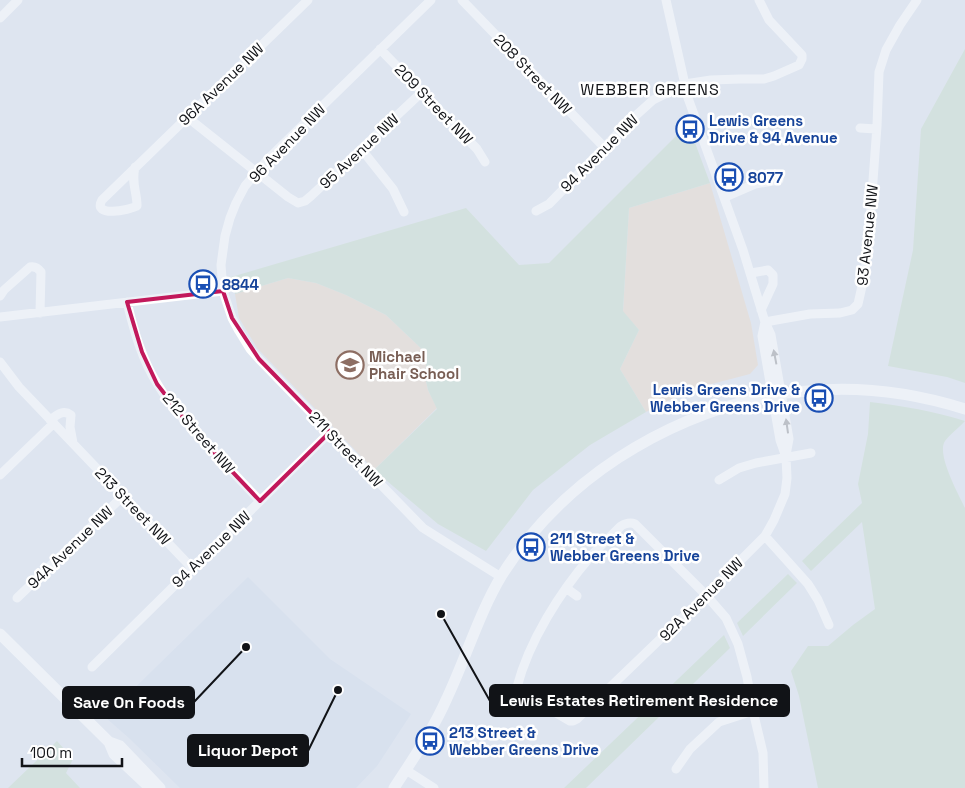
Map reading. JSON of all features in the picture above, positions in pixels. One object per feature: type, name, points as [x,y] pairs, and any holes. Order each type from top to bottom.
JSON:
[{"type":"main road","points":[[394,788],[427,735],[447,698],[485,608],[501,577],[528,539],[545,520],[574,492],[611,462],[643,442],[678,424],[710,411],[777,394],[811,390],[872,390],[914,396],[965,409]]},
{"type":"main road","points":[[0,634],[109,742],[114,754],[151,788]]},
{"type":"main road","points":[[109,742],[120,746],[160,788]]},
{"type":"street","points":[[0,18],[18,0]]},
{"type":"street","name":"96A Avenue NW","points":[[135,167],[133,182],[137,201],[136,206],[104,211],[100,206],[102,200],[135,167],[186,117],[308,0]]},
{"type":"street","name":"96 Avenue NW","points":[[224,291],[222,258],[224,236],[236,203],[246,186],[268,160],[431,0]]},
{"type":"street","name":"208 Street NW","points":[[462,0],[604,148]]},
{"type":"street","name":"92A Avenue NW","points":[[566,588],[540,629],[516,687],[570,721],[574,721],[765,536],[785,494],[787,478],[786,457],[789,439],[777,394],[771,335],[761,310],[751,273],[688,98],[666,0]]},
{"type":"street","name":"94 Avenue NW","points":[[536,211],[549,204],[653,100],[685,84],[711,80],[764,79],[799,65],[802,55],[769,20],[759,0]]},
{"type":"street","name":"93 Avenue NW","points":[[765,322],[810,314],[840,313],[852,310],[858,304],[865,273],[869,235],[879,72],[886,50],[917,0]]},
{"type":"street","name":"209 Street NW","points":[[380,49],[477,148],[485,162]]},
{"type":"street","name":"95 Avenue NW","points":[[257,172],[293,201],[298,203],[305,201],[362,150],[422,92]]},
{"type":"street","points":[[186,117],[257,172]]},
{"type":"street","points":[[860,128],[876,129]]},
{"type":"street","points":[[362,150],[386,178],[404,212]]},
{"type":"street","points":[[724,197],[755,184],[779,180]]},
{"type":"street","points":[[0,296],[4,290],[30,267],[38,268],[41,272],[40,313]]},
{"type":"street","points":[[751,273],[768,270],[773,275],[772,284],[761,310]]},
{"type":"street","points":[[0,317],[224,291]]},
{"type":"street","name":"211 Street NW","points":[[224,291],[232,318],[250,349],[330,432],[423,528],[501,577]]},
{"type":"street","name":"212 Street NW","points":[[128,302],[134,330],[157,384],[184,421],[260,501]]},
{"type":"street","name":"213 Street NW","points":[[0,362],[52,422],[192,568]]},
{"type":"street","points":[[0,475],[60,413],[67,412],[70,415],[70,427],[74,445]]},
{"type":"street","name":"94 Avenue NW","points":[[92,666],[330,432]]},
{"type":"street","points":[[719,480],[739,468],[756,463],[811,453]]},
{"type":"street","name":"94A Avenue NW","points":[[17,598],[123,496]]},
{"type":"street","points":[[577,596],[566,588],[592,556],[621,526],[632,522],[706,595],[726,618],[738,644],[763,753],[764,788]]},
{"type":"street","points":[[765,536],[808,584],[818,600],[828,625]]},
{"type":"street","points":[[676,769],[690,749],[719,722],[753,711]]},
{"type":"street","points":[[406,770],[434,788]]},
{"type":"highlighted area","points":[[223,291],[232,318],[259,359],[330,432],[260,501],[191,428],[157,384],[142,352],[127,302]]},
{"type":"shaded area","points":[[710,183],[751,323],[758,365],[750,374],[689,390],[646,412],[620,369],[639,330],[623,312],[629,208]]},
{"type":"shaded area","name":"Michael Phair School","points":[[288,278],[316,283],[346,295],[386,315],[427,354],[425,376],[428,390],[437,408],[374,470],[257,348],[239,318],[235,294]]},
{"type":"shaded area","points":[[248,577],[330,659],[411,714],[377,766],[356,788],[180,788],[105,717]]},
{"type":"green space","points":[[965,49],[965,383],[947,377],[888,366],[913,250],[921,129]]},
{"type":"green space","points":[[688,124],[710,183],[629,208],[623,311],[639,330],[620,369],[646,412],[590,445],[533,490],[486,551],[438,524],[374,470],[437,409],[428,390],[425,376],[427,354],[386,315],[346,295],[316,283],[288,278],[235,294],[231,277],[466,208],[519,265],[549,263]]},
{"type":"green space","points":[[870,402],[918,409],[965,421],[945,441],[943,455],[949,474],[965,508],[965,788],[818,788],[799,696],[791,671],[808,646],[828,646],[875,609],[862,522],[811,571],[802,561],[862,503],[858,484],[868,434]]},
{"type":"green space","points":[[788,574],[797,583],[743,636],[737,623]]},
{"type":"green space","points":[[724,635],[730,648],[586,788],[564,788]]},
{"type":"green space","points":[[57,741],[73,759],[66,773],[80,788],[8,788]]},
{"type":"place","name":"Lewis Greens Drive & 94 Avenue","points":[[690,129]]},
{"type":"place","name":"8077","points":[[729,177]]},
{"type":"place","name":"8844","points":[[203,284]]},
{"type":"place","name":"Michael Phair School","points":[[350,365]]},
{"type":"place","name":"Lewis Greens Drive & Webber Greens Drive","points":[[819,398]]},
{"type":"place","name":"211 Street & Webber Greens Drive","points":[[531,547]]},
{"type":"place","name":"Lewis Estates Retirement Residence","points":[[441,614]]},
{"type":"place","name":"Save On Foods","points":[[246,647]]},
{"type":"place","name":"Liquor Depot","points":[[338,690]]},
{"type":"place","name":"213 Street & Webber Greens Drive","points":[[430,741]]},
{"type":"district","name":"WEBBER GREENS","points":[[650,89]]}]
